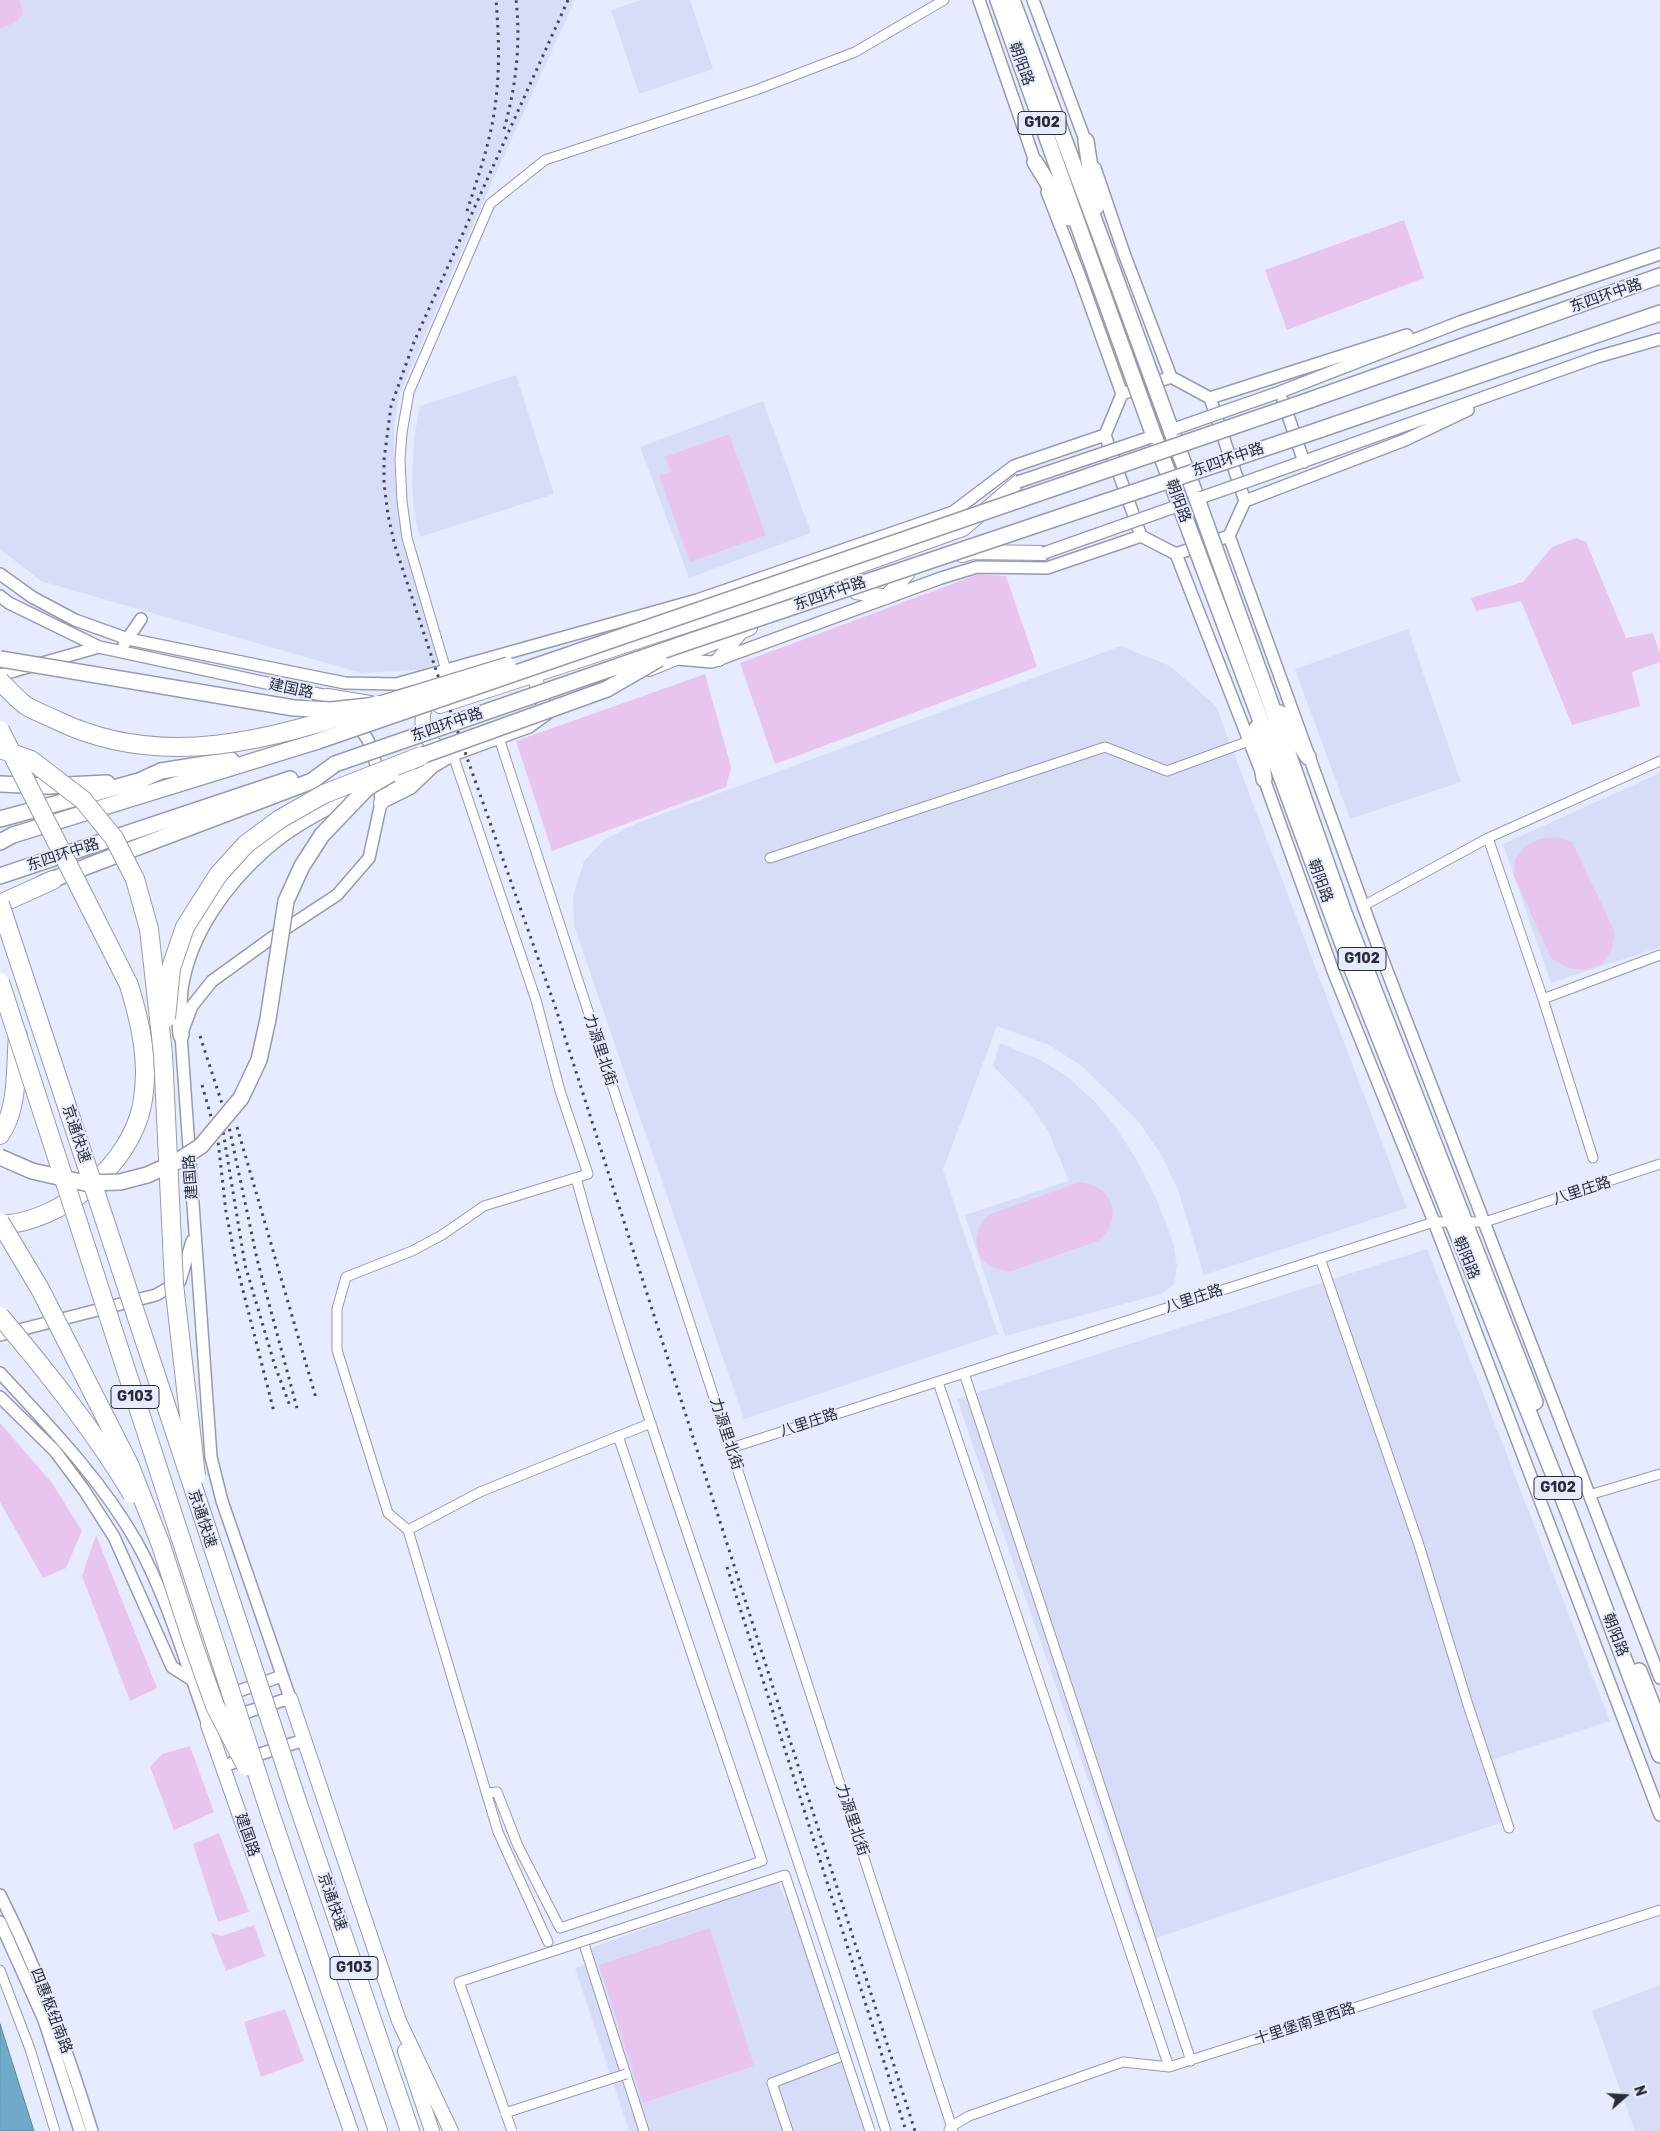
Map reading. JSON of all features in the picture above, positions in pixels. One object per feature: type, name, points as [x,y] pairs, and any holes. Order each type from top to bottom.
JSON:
[{"type":"highway","name":"朝阳路","points":[[998,0],[1154,436],[1352,968],[1458,1222],[1660,1725]]},
{"type":"highway","name":"朝阳路","points":[[1012,0],[1197,499],[1344,912],[1458,1222],[1660,1755]]},
{"type":"highway","points":[[1086,141],[1102,241]]},
{"type":"highway","points":[[1035,162],[1086,247]]},
{"type":"highway","name":"东四环中路","points":[[0,842],[13,836],[284,752],[1310,400],[1660,276]]},
{"type":"highway","name":"东四环中路","points":[[0,876],[335,764],[691,641],[1660,313]]},
{"type":"highway","points":[[0,681],[25,704],[74,729],[123,743],[177,748],[228,744],[299,730],[523,660],[680,615]]},
{"type":"highway","points":[[163,1054],[171,968],[185,927],[218,875],[246,844],[280,819],[324,794],[429,752],[607,689],[691,641]]},
{"type":"highway","points":[[0,659],[294,708],[330,710],[377,705]]},
{"type":"highway","points":[[1267,693],[1308,757]]},
{"type":"highway","points":[[1252,697],[1264,779]]},
{"type":"highway","points":[[0,730],[129,985],[140,1022],[146,1064],[142,1106],[130,1136],[113,1163],[87,1189],[59,1209],[17,1224],[0,1224]]},
{"type":"highway","points":[[0,741],[31,760],[83,800],[114,838],[135,879],[148,928],[163,1054],[174,1284],[199,1510]]},
{"type":"highway","points":[[0,749],[31,760]]},
{"type":"highway","points":[[0,819],[139,781],[161,771],[284,752]]},
{"type":"highway","points":[[180,1035],[180,989],[190,949],[213,907],[235,880],[265,848],[291,829],[337,801],[367,788],[429,752]]},
{"type":"highway","points":[[0,904],[53,880],[312,781],[335,764]]},
{"type":"highway","points":[[0,784],[47,786],[139,781]]},
{"type":"highway","points":[[0,1157],[32,1171],[85,1183],[120,1182],[162,1169],[201,1146],[241,1098],[259,1060],[268,1019],[286,901],[302,866],[322,835],[367,788]]},
{"type":"highway","points":[[0,896],[53,880]]},
{"type":"highway","name":"京通快速","points":[[0,904],[199,1510],[410,2131]]},
{"type":"highway","name":"京通快速","points":[[0,982],[270,1813],[378,2131]]},
{"type":"highway","points":[[0,1135],[6,1126],[13,1104],[18,1035]]},
{"type":"highway","points":[[0,1224],[40,1289],[129,1464],[161,1545],[215,1706],[270,1813]]},
{"type":"highway","points":[[0,1316],[42,1366],[94,1435],[121,1476],[161,1545]]},
{"type":"main road","name":"东四环中路","points":[[328,696],[424,710],[534,676],[773,596],[963,529],[1018,482]]},
{"type":"main road","name":"东四环中路","points":[[381,804],[429,752],[459,736],[677,659],[742,631],[972,552],[1044,553]]},
{"type":"main road","points":[[856,592],[886,597],[907,574]]},
{"type":"main road","points":[[719,659],[742,631]]},
{"type":"main road","points":[[534,676],[544,706]]},
{"type":"main road","points":[[424,710],[421,723],[429,752],[453,755]]},
{"type":"main road","points":[[290,1698],[398,2021],[451,2131]]},
{"type":"main road","name":"建国路","points":[[208,1725],[351,2131]]},
{"type":"main road","points":[[398,2021],[403,2048],[432,2131]]},
{"type":"street","points":[[446,670],[407,538],[401,484],[402,433],[410,392],[490,204],[544,160],[756,90],[855,52],[944,0]]},
{"type":"street","name":"朝阳路","points":[[979,0],[1035,162],[1079,274],[1122,394]]},
{"type":"street","points":[[1033,0],[1171,378],[1210,398],[1245,501],[1229,536],[1176,554],[1141,536],[1105,435],[1122,394],[1171,378]]},
{"type":"street","name":"东四环中路","points":[[1018,482],[1280,392],[1460,322],[1660,254]]},
{"type":"street","name":"东四环中路","points":[[1210,398],[1408,334],[1460,322]]},
{"type":"street","name":"东四环中路","points":[[1044,553],[1597,357],[1660,340]]},
{"type":"street","name":"东四环中路","points":[[1245,501],[1405,440],[1532,380]]},
{"type":"street","points":[[1280,392],[1304,462]]},
{"type":"street","points":[[0,574],[32,597],[75,620],[128,639],[345,683],[396,684],[697,600],[954,512],[1014,466],[1105,435]]},
{"type":"street","name":"东四环中路","points":[[677,659],[712,662],[886,597],[977,567],[1047,568],[1141,536]]},
{"type":"street","name":"朝阳路","points":[[1229,536],[1363,906],[1660,1678]]},
{"type":"street","name":"朝阳路","points":[[1176,554],[1264,779],[1333,971],[1434,1222],[1660,1815]]},
{"type":"street","name":"建国路","points":[[0,596],[9,603],[99,647],[328,696],[354,719],[368,740],[379,774],[381,804],[369,858],[337,895],[273,937],[212,982],[192,1006],[180,1035],[211,1457],[222,1500],[282,1676]]},
{"type":"street","points":[[118,651],[141,619]]},
{"type":"street","points":[[0,675],[99,647]]},
{"type":"street","name":"东四环中路","points":[[381,804],[411,788],[433,767],[453,755],[529,727],[566,698]]},
{"type":"street","name":"力源里北街","points":[[499,738],[951,2129]]},
{"type":"street","points":[[770,858],[1104,747],[1167,771],[1249,741]]},
{"type":"street","points":[[453,755],[536,1000],[560,1091],[588,1174],[484,1206],[442,1235],[412,1251],[346,1277],[337,1309],[337,1350],[388,1513],[408,1530],[498,1832],[548,1942]]},
{"type":"street","points":[[1363,906],[1488,838],[1660,762]]},
{"type":"street","points":[[1488,838],[1543,999],[1593,1158]]},
{"type":"street","points":[[1543,999],[1660,955]]},
{"type":"street","name":"八里庄路","points":[[731,1448],[1434,1222],[1485,1222],[1660,1164]]},
{"type":"street","points":[[576,1178],[598,1258],[651,1423],[807,1886],[886,2131]]},
{"type":"street","points":[[0,1335],[156,1295],[180,1282],[192,1246],[194,1216]]},
{"type":"street","points":[[1320,1258],[1419,1545],[1468,1705],[1509,1828]]},
{"type":"street","name":"建国路","points":[[0,1373],[62,1439],[116,1511],[136,1542],[164,1603],[208,1725]]},
{"type":"street","points":[[964,1373],[1191,2061]]},
{"type":"street","points":[[938,1382],[1169,2067]]},
{"type":"street","points":[[0,1397],[55,1451],[84,1490],[114,1536],[172,1667],[191,1679]]},
{"type":"street","points":[[408,1530],[480,1492],[651,1423]]},
{"type":"street","points":[[486,1793],[496,1792],[518,1846],[560,1928],[762,1861],[618,1436]]},
{"type":"street","points":[[1589,1495],[1660,1474]]},
{"type":"street","points":[[200,1704],[282,1676],[290,1698],[208,1725]]},
{"type":"street","points":[[223,1766],[304,1740]]},
{"type":"street","points":[[512,2131],[459,1982],[785,1875],[870,2131]]},
{"type":"street","name":"四惠枢纽南路","points":[[0,1895],[26,1948],[65,2043],[92,2131]]},
{"type":"street","name":"十里堡南里西路","points":[[951,2129],[969,2116],[1124,2062],[1169,2067],[1191,2061],[1660,1910]]},
{"type":"street","name":"四惠枢纽南路","points":[[0,1922],[44,2020],[80,2131]]},
{"type":"street","points":[[583,1941],[644,2131]]},
{"type":"street","points":[[0,1970],[30,2049],[55,2131]]},
{"type":"street","points":[[788,2131],[772,2084],[845,2056]]},
{"type":"street","points":[[506,2113],[626,2074]]},
{"type":"shaded area","points":[[0,0],[575,0],[478,213],[399,395],[394,428],[397,499],[404,539],[441,661],[421,670],[361,673],[41,581],[0,549]]},
{"type":"shaded area","points":[[0,0],[20,0],[23,13],[10,25],[0,28]]},
{"type":"shaded area","points":[[641,0],[690,0],[713,69],[639,94],[611,10]]},
{"type":"shaded area","points":[[1404,220],[1424,278],[1287,330],[1265,270]]},
{"type":"shaded area","points":[[516,375],[554,494],[420,537],[414,511],[412,484],[414,438],[420,406]]},
{"type":"shaded area","points":[[763,401],[811,533],[689,578],[640,447]]},
{"type":"shaded area","points":[[729,434],[766,535],[690,562],[659,476],[671,471],[665,457]]},
{"type":"shaded area","points":[[1576,538],[1586,542],[1626,638],[1653,633],[1660,653],[1660,662],[1632,672],[1640,706],[1572,725],[1521,601],[1476,611],[1471,598],[1523,582],[1552,547]]},
{"type":"shaded area","points":[[979,574],[1006,576],[1037,667],[775,764],[740,663]]},
{"type":"shaded area","points":[[1408,629],[1461,782],[1350,819],[1295,669]]},
{"type":"shaded area","points":[[1121,646],[1170,666],[1216,706],[1407,1208],[1204,1275],[1178,1190],[1162,1156],[1139,1122],[1083,1067],[1049,1045],[997,1026],[943,1170],[998,1334],[744,1419],[574,926],[573,896],[584,861],[605,839],[635,824]]},
{"type":"shaded area","points":[[705,674],[731,767],[726,787],[552,851],[516,741]]},
{"type":"shaded area","points":[[1660,773],[1660,947],[1551,983],[1503,844]]},
{"type":"shaded area","points":[[1557,837],[1572,842],[1615,932],[1612,950],[1602,964],[1585,970],[1568,968],[1551,958],[1514,876],[1515,859],[1525,846],[1540,839]]},
{"type":"shaded area","points":[[1000,1043],[1040,1060],[1068,1077],[1095,1102],[1115,1126],[1137,1160],[1156,1198],[1173,1242],[1177,1266],[1174,1284],[1161,1294],[1005,1336],[965,1215],[1069,1181],[1048,1131],[1031,1105],[993,1066]]},
{"type":"shaded area","points":[[1080,1182],[1101,1190],[1112,1205],[1111,1223],[1106,1233],[1098,1241],[1011,1271],[999,1269],[983,1259],[978,1251],[976,1242],[982,1223],[990,1214]]},
{"type":"shaded area","points":[[1427,1249],[1610,1721],[1494,1759],[1512,1819],[1144,1942],[957,1399]]},
{"type":"shaded area","points":[[0,1423],[52,1483],[82,1531],[66,1568],[43,1578],[0,1502]]},
{"type":"shaded area","points":[[96,1535],[157,1688],[130,1701],[82,1576]]},
{"type":"shaded area","points":[[190,1746],[214,1812],[174,1830],[150,1767],[162,1754]]},
{"type":"shaded area","points":[[219,1833],[249,1912],[218,1922],[193,1844]]},
{"type":"shaded area","points":[[778,1881],[784,1898],[790,1897],[867,2131],[629,2131],[575,1968],[595,1961],[591,1948]]},
{"type":"shaded area","points":[[254,1925],[265,1956],[226,1971],[211,1933],[222,1936]]},
{"type":"shaded area","points":[[710,1928],[754,2066],[643,2103],[599,1965]]},
{"type":"shaded area","points":[[1660,1985],[1660,2131],[1635,2131],[1592,2011]]},
{"type":"shaded area","points":[[285,2009],[304,2061],[261,2077],[244,2022]]},
{"type":"water","points":[[0,2024],[34,2131],[0,2131]]},
{"type":"railway","points":[[467,211],[487,147],[495,107],[498,80],[496,0]]},
{"type":"railway","points":[[504,129],[512,97],[518,49],[516,0]]},
{"type":"railway","points":[[568,0],[414,342],[391,406],[384,460],[384,483],[388,515],[395,546],[437,673],[555,1006],[915,2131]]},
{"type":"railway","points":[[200,1036],[228,1122],[257,1259],[297,1408]]},
{"type":"railway","points":[[202,1085],[218,1141],[226,1212],[237,1267],[274,1412]]},
{"type":"railway","points":[[222,1125],[245,1265],[275,1366],[290,1406]]},
{"type":"railway","points":[[237,1127],[316,1398]]},
{"type":"railway","points":[[727,1567],[906,2131]]}]
